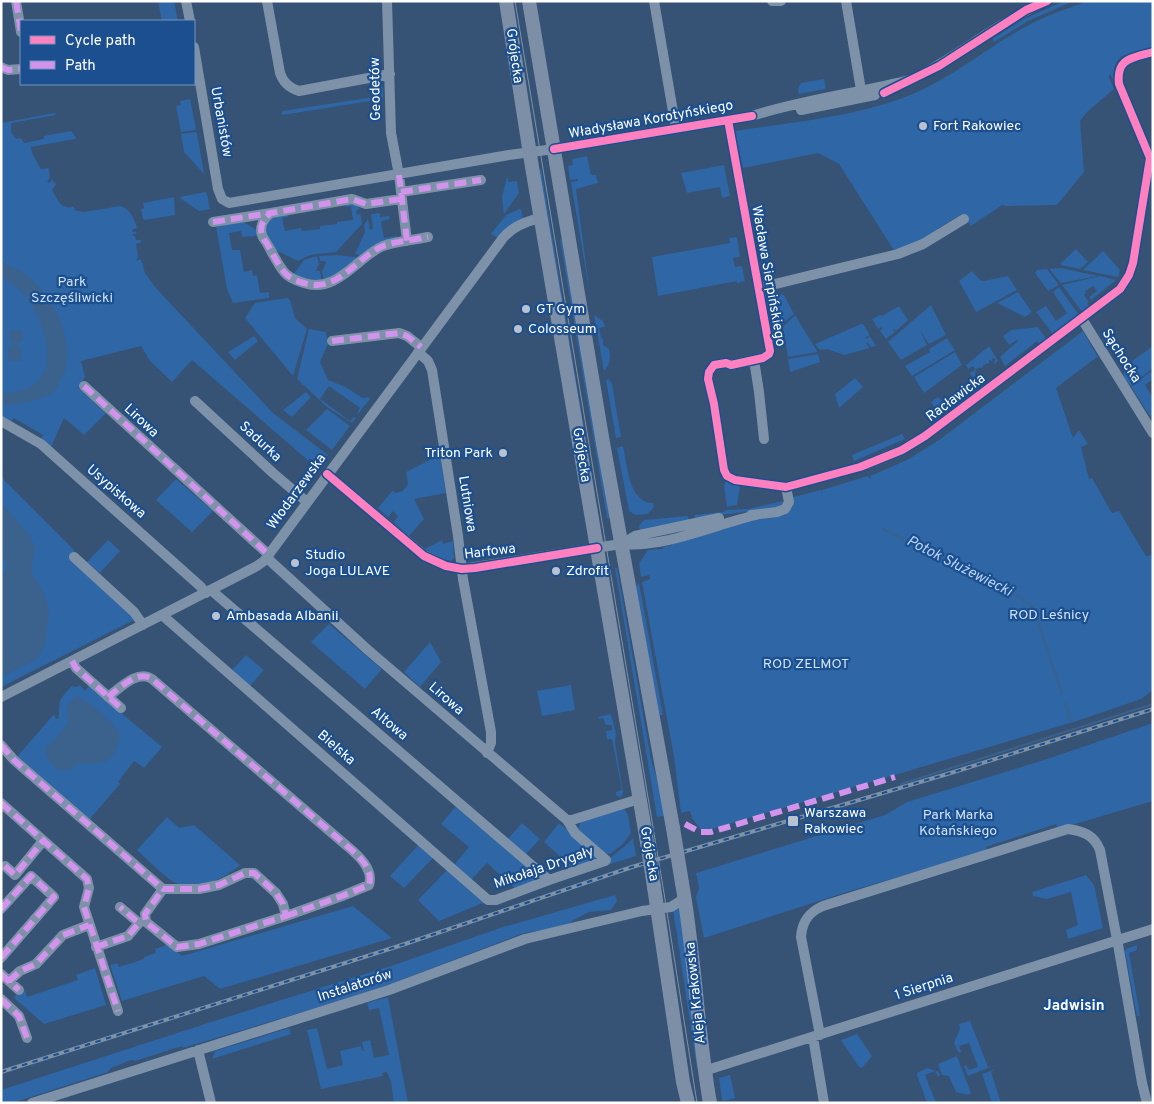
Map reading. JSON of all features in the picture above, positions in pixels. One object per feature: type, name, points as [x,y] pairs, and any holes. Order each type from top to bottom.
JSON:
[{"type":"main road","name":"Grójecka","points":[[506,1],[529,152],[658,908]]},
{"type":"main road","name":"Grójecka","points":[[529,1],[586,346],[682,883]]},
{"type":"main road","name":"Aleja Krakowska","points":[[682,883],[704,1071],[710,1103]]},
{"type":"main road","name":"Aleja Krakowska","points":[[658,908],[688,1103]]},
{"type":"main road","points":[[677,1039],[689,1069],[696,1072],[704,1071]]},
{"type":"street","points":[[16,1],[20,26]]},
{"type":"street","points":[[186,1],[190,20]]},
{"type":"street","points":[[267,1],[280,73],[284,81],[293,89],[299,90],[390,74]]},
{"type":"street","name":"Geodetów","points":[[387,1],[391,133],[399,175],[407,241]]},
{"type":"street","points":[[654,1],[676,129]]},
{"type":"street","points":[[772,1],[781,1]]},
{"type":"street","points":[[846,1],[862,94]]},
{"type":"street","name":"Władysława Korotyńskiego","points":[[224,201],[232,203],[752,116],[774,109],[862,94],[884,93],[939,66],[1026,10],[1047,1]]},
{"type":"street","name":"Racławicka","points":[[786,487],[836,475],[902,450],[957,413],[1120,289],[1129,276],[1132,263],[1150,158],[1119,84],[1118,74],[1120,65],[1128,60],[1153,52]]},
{"type":"street","name":"Urbanistów","points":[[195,53],[218,189],[224,201]]},
{"type":"street","points":[[1,67],[8,70],[20,69]]},
{"type":"street","name":"Wacława Sierpińskiego","points":[[728,120],[770,351],[767,356],[754,360]]},
{"type":"street","points":[[213,222],[352,199],[366,204],[481,180]]},
{"type":"street","points":[[271,213],[264,220],[260,230],[261,235],[284,272],[298,281],[307,284],[316,285],[331,282],[384,246],[428,237]]},
{"type":"street","name":"Włodarzewska","points":[[1,697],[257,566],[268,556],[505,235],[521,224],[541,218]]},
{"type":"street","points":[[759,288],[898,254],[923,244],[964,219]]},
{"type":"street","name":"Sąchocka","points":[[1082,319],[1153,433]]},
{"type":"street","name":"Lutniowa","points":[[332,341],[399,333],[407,336],[420,350],[431,367],[462,569],[491,732],[491,744],[488,753]]},
{"type":"street","points":[[621,544],[635,536],[717,519],[777,512],[785,509],[789,502],[786,487],[735,480],[727,476],[724,470],[714,404],[708,379],[709,372],[714,366],[726,363],[731,365],[754,360],[764,439]]},
{"type":"street","name":"Lirowa","points":[[84,386],[368,650],[567,820],[575,833],[606,860]]},
{"type":"street","name":"Sadurka","points":[[195,401],[307,502]]},
{"type":"street","name":"Usypiskowa","points":[[1,421],[41,444],[200,586],[208,591]]},
{"type":"street","name":"Harfowa","points":[[328,474],[424,556],[446,566],[462,569],[597,548]]},
{"type":"street","points":[[597,548],[668,540],[756,515]]},
{"type":"street","points":[[618,525],[635,536]]},
{"type":"street","points":[[74,557],[134,612],[143,625]]},
{"type":"street","name":"Altowa","points":[[208,591],[549,880]]},
{"type":"street","name":"Bielska","points":[[162,615],[487,899],[492,901]]},
{"type":"street","points":[[72,661],[76,668],[120,708]]},
{"type":"street","points":[[108,697],[138,676],[145,675],[152,679],[347,846],[365,865],[370,881],[369,885],[286,916],[199,944],[177,947],[146,922],[145,914],[163,889]]},
{"type":"street","points":[[1,745],[14,760],[163,889],[199,889],[219,885],[246,873],[254,874],[276,893],[283,904],[286,916]]},
{"type":"street","points":[[567,820],[639,799]]},
{"type":"street","points":[[1,803],[87,879],[89,888],[84,907],[118,1011]]},
{"type":"street","points":[[824,1103],[802,945],[801,930],[810,913],[829,904],[1068,829],[1079,830],[1088,835],[1097,844],[1118,940],[1148,1097]]},
{"type":"street","points":[[5,866],[14,875],[43,841]]},
{"type":"street","name":"Mikołaja Drygały","points":[[492,901],[603,863],[606,860]]},
{"type":"street","points":[[1,909],[31,876],[54,898],[1,958]]},
{"type":"street","name":"Instalatorów","points":[[32,1103],[421,979],[525,939],[671,906],[685,898]]},
{"type":"street","points":[[96,947],[128,936],[139,923],[120,907]]},
{"type":"street","points":[[19,990],[5,977],[36,964],[66,932],[89,925]]},
{"type":"street","name":"1 Sierpnia","points":[[704,1071],[1153,929]]},
{"type":"street","points":[[1,999],[19,1016],[27,1038]]},
{"type":"street","points":[[198,1050],[211,1103]]},
{"type":"green space","points":[[158,1],[174,1],[178,20],[162,20]]},
{"type":"green space","points":[[1064,1],[1074,1],[1028,21],[994,42],[992,39],[1024,19]]},
{"type":"green space","name":"Fort Rakowiec","points":[[1089,1],[1153,1],[1153,48],[1122,56],[1117,61],[1114,81],[1110,74],[1109,78],[1114,89],[1087,112],[1080,121],[1084,172],[1057,205],[1002,205],[971,226],[962,214],[937,229],[939,232],[895,252],[839,164],[818,153],[743,168],[735,131],[846,114],[910,95],[955,72],[1011,35],[1033,23]]},
{"type":"green space","points":[[824,79],[826,89],[799,94],[798,89],[801,83]]},
{"type":"green space","points":[[379,83],[383,88],[383,99],[282,115],[282,111],[374,97]]},
{"type":"green space","points":[[190,99],[196,129],[181,132],[176,106],[181,105],[180,101]]},
{"type":"green space","name":"Park Szczęśliwicki","points":[[54,113],[56,115],[11,123],[11,132],[16,139],[21,138],[24,143],[44,139],[44,136],[71,131],[76,137],[75,139],[30,147],[41,169],[49,168],[50,178],[47,181],[49,183],[52,180],[56,184],[52,190],[58,200],[64,206],[72,206],[76,209],[73,210],[84,212],[120,206],[129,211],[137,228],[132,230],[132,232],[137,233],[133,234],[133,236],[135,236],[136,240],[141,240],[140,243],[136,244],[138,257],[136,261],[141,259],[145,273],[155,287],[273,413],[328,455],[318,469],[192,360],[172,382],[150,361],[141,346],[81,361],[85,377],[78,388],[106,413],[84,435],[64,418],[51,447],[40,440],[43,435],[14,418],[10,422],[1,421],[1,123]]},
{"type":"green space","points":[[197,133],[204,174],[184,152],[181,134]]},
{"type":"green space","points":[[587,156],[591,175],[596,175],[598,183],[576,189],[590,295],[571,182],[578,181],[578,179],[570,180],[568,166],[573,165],[572,159]]},
{"type":"green space","points":[[724,165],[730,196],[722,198],[720,187],[687,193],[681,173]]},
{"type":"green space","points":[[541,169],[599,519],[597,520],[539,170]]},
{"type":"green space","points":[[507,177],[509,182],[517,181],[519,193],[504,214],[502,197]]},
{"type":"green space","points":[[205,192],[210,209],[199,211],[180,197]]},
{"type":"green space","points":[[174,197],[175,215],[143,219],[141,209],[144,208],[143,203]]},
{"type":"green space","points":[[352,201],[360,209],[356,211],[357,215],[360,214],[360,211],[362,224],[336,252],[310,255],[298,261],[273,249],[263,227],[269,217],[288,213],[288,217],[282,218],[285,231],[301,228],[302,231],[320,229],[320,226],[353,220],[351,206],[346,207],[345,202]]},
{"type":"green space","points":[[521,209],[523,219],[498,238],[491,234],[506,215]]},
{"type":"green space","points":[[380,213],[380,217],[389,216],[390,219],[381,221],[384,238],[397,236],[398,241],[365,256],[355,254],[365,232],[364,225],[368,219],[370,230],[373,229],[371,214]]},
{"type":"green space","points":[[240,220],[257,230],[258,235],[242,237],[241,231],[229,233],[232,250],[240,250],[244,272],[252,270],[253,276],[257,275],[260,293],[269,292],[269,298],[233,303],[227,289],[216,227]]},
{"type":"green space","points":[[737,237],[740,257],[733,258],[735,267],[742,266],[745,281],[658,296],[652,257],[730,243],[729,238]]},
{"type":"green space","points":[[560,239],[562,240],[611,517],[607,518]]},
{"type":"green space","points":[[1076,249],[1088,262],[1080,269],[1061,265],[1061,263]]},
{"type":"green space","points":[[1103,251],[1120,270],[1118,277],[1083,270]]},
{"type":"green space","points":[[337,255],[363,258],[324,282],[322,271],[326,263],[325,261],[320,261],[319,256]]},
{"type":"green space","points":[[317,256],[319,264],[316,271],[320,271],[322,283],[292,276],[304,260]]},
{"type":"green space","points":[[1061,268],[1098,276],[1061,283],[1049,269]]},
{"type":"green space","points":[[1047,269],[1059,285],[1048,291],[1035,273],[1037,270]]},
{"type":"green space","points":[[972,271],[980,280],[984,281],[1008,276],[1017,290],[976,312],[959,281]]},
{"type":"green space","points":[[1100,276],[1116,280],[1091,300],[1089,297],[1097,291],[1093,286],[1085,291],[1084,295],[1089,302],[1087,303],[1090,308],[1083,313],[1062,285]]},
{"type":"green space","points":[[1059,287],[1079,315],[1053,334],[1036,312],[1046,306],[1056,321],[1067,313],[1053,292]]},
{"type":"green space","points":[[774,289],[780,325],[776,329],[774,320],[769,320],[774,317],[771,305],[765,306],[764,295],[768,290]]},
{"type":"green space","points":[[1018,292],[1032,312],[1025,317],[997,303]]},
{"type":"green space","points":[[780,294],[784,295],[794,314],[782,324],[778,297]]},
{"type":"green space","points":[[287,298],[290,300],[295,318],[307,329],[293,376],[245,318],[255,303]]},
{"type":"green space","points":[[931,305],[946,335],[929,344],[920,331],[927,345],[901,360],[888,342]]},
{"type":"green space","points":[[899,306],[908,320],[896,331],[894,329],[895,332],[886,339],[880,331],[881,327],[878,329],[872,319],[880,315],[882,316]]},
{"type":"green space","points":[[594,315],[603,321],[605,327],[599,328],[601,338],[603,339],[603,345],[609,349],[610,361],[604,371]]},
{"type":"green space","points":[[795,315],[817,352],[788,357],[783,327]]},
{"type":"green space","points":[[863,324],[870,335],[865,338],[870,336],[876,346],[871,347],[867,342],[870,348],[844,355],[827,349],[820,350],[815,344]]},
{"type":"green space","points":[[1038,327],[1047,340],[1040,345],[1037,341],[1005,366],[1000,357],[1018,341],[1009,345],[1003,336],[1012,330]]},
{"type":"green space","points":[[309,329],[326,332],[328,344],[320,362],[328,380],[346,387],[362,398],[368,397],[370,399],[358,414],[360,408],[329,386],[320,399],[350,421],[354,417],[356,418],[352,423],[327,407],[297,379]]},
{"type":"green space","points":[[1083,331],[1100,361],[1097,357],[1056,388],[1073,438],[1079,430],[1088,444],[1081,447],[1089,479],[1092,478],[1112,513],[1119,511],[1146,556],[1153,555],[1153,690],[1141,699],[1077,721],[702,831],[692,818],[690,811],[681,813],[674,757],[642,582],[650,579],[649,575],[641,577],[639,563],[648,550],[663,549],[663,547],[672,545],[672,543],[746,520],[785,515],[793,506],[793,497],[821,490],[822,493],[822,490],[868,476],[871,478],[870,476],[907,460],[939,440]]},
{"type":"green space","points":[[254,336],[258,341],[235,360],[228,352]]},
{"type":"green space","points":[[947,338],[955,350],[912,376],[905,366],[930,352],[929,349]]},
{"type":"green space","points":[[989,346],[998,361],[994,364],[995,359],[989,360],[989,363],[976,369],[973,378],[970,373],[975,370],[973,366],[968,369],[966,365]]},
{"type":"green space","points":[[1153,346],[1153,368],[1130,386],[1124,377],[1124,367]]},
{"type":"green space","points":[[955,352],[962,365],[924,393],[914,377]]},
{"type":"green space","points":[[818,354],[820,362],[790,372],[788,359]]},
{"type":"green space","points":[[1150,372],[1153,373],[1153,379],[1145,385],[1153,398],[1153,414],[1150,416],[1131,387]]},
{"type":"green space","points":[[855,378],[863,387],[839,408],[835,394]]},
{"type":"green space","points":[[609,379],[612,384],[621,437],[616,438],[606,380]]},
{"type":"green space","points":[[963,387],[968,394],[939,415],[931,402],[938,397],[943,402]]},
{"type":"green space","points":[[306,392],[311,397],[292,417],[283,410]]},
{"type":"green space","points":[[327,409],[350,426],[332,450],[306,430]]},
{"type":"green space","points":[[902,434],[905,439],[854,461],[852,455]]},
{"type":"green space","points":[[623,446],[630,482],[634,490],[645,502],[653,503],[654,507],[648,514],[635,515],[629,511],[617,448]]},
{"type":"green space","points":[[440,455],[446,493],[414,499],[424,519],[409,536],[394,522],[398,516],[393,511],[388,517],[378,508],[393,490],[395,493],[403,491],[408,484],[406,472]]},
{"type":"green space","points":[[1,476],[75,551],[69,557],[136,619],[1,687]]},
{"type":"green space","points":[[176,479],[213,511],[192,532],[156,500]]},
{"type":"green space","points":[[726,481],[740,485],[737,505],[727,507],[724,485]]},
{"type":"green space","points":[[783,501],[776,508],[695,518],[694,515],[748,509]]},
{"type":"green space","points":[[688,516],[689,520],[640,531],[639,526],[644,520]]},
{"type":"green space","points":[[108,540],[120,551],[100,573],[87,562]]},
{"type":"green space","points":[[442,540],[443,544],[453,541],[454,558],[451,561],[442,559],[425,549]]},
{"type":"green space","points":[[615,568],[617,568],[651,759],[660,789],[665,816],[657,817]]},
{"type":"green space","points":[[639,583],[663,715],[659,715],[636,586]]},
{"type":"green space","points":[[329,624],[382,669],[365,689],[311,642]]},
{"type":"green space","points":[[430,642],[441,662],[420,687],[404,672]]},
{"type":"green space","points":[[246,655],[264,670],[249,687],[231,671]]},
{"type":"green space","points":[[80,685],[85,691],[89,686],[162,747],[144,768],[134,761],[118,782],[120,784],[89,820],[16,758],[54,714],[56,719],[59,718],[60,704],[64,694],[72,686],[77,687]]},
{"type":"green space","points":[[571,685],[575,710],[542,716],[537,691]]},
{"type":"green space","points":[[611,714],[616,734],[615,743],[623,792],[621,798],[616,795],[616,792],[622,790],[612,739],[607,739],[606,731],[612,730],[612,725],[606,725],[603,718],[599,719],[598,717]]},
{"type":"green space","name":"Park Marka Kotańskiego","points":[[1153,723],[1153,801],[1058,829],[1056,824],[986,847],[987,851],[847,892],[704,938],[696,897],[699,888],[696,873],[885,815],[907,802],[1041,761]]},
{"type":"green space","points":[[457,805],[538,875],[538,879],[517,890],[487,863],[471,880],[454,865],[469,847],[441,824]]},
{"type":"green space","points":[[623,807],[628,815],[631,833],[623,844],[610,854],[601,853],[583,838],[578,829],[581,821]]},
{"type":"green space","points":[[167,817],[179,828],[194,825],[240,865],[226,875],[208,883],[189,886],[180,885],[172,881],[137,850]]},
{"type":"green space","points":[[522,823],[540,839],[525,855],[507,840]]},
{"type":"green space","points":[[559,823],[598,856],[595,861],[575,870],[544,842]]},
{"type":"green space","points":[[633,838],[636,856],[605,866],[611,857]]},
{"type":"green space","points":[[420,843],[435,856],[404,888],[390,876]]},
{"type":"green space","points":[[449,868],[488,901],[439,921],[418,900]]},
{"type":"green space","points":[[1086,875],[1094,885],[1103,928],[1068,939],[1066,930],[1078,925],[1071,892],[1047,899],[1033,896],[1032,892]]},
{"type":"green space","points":[[615,895],[617,901],[611,910],[589,912],[567,925],[521,934],[372,991],[183,1048],[182,1046],[135,1061],[131,1060],[111,1068],[108,1072],[12,1103],[1,1103],[1,1090],[394,965],[500,928]]},
{"type":"green space","points":[[353,906],[392,938],[220,989],[204,976],[122,1001],[110,965],[117,963],[119,967],[144,959],[144,957],[156,953],[155,949],[169,944],[182,956]]},
{"type":"green space","points":[[680,906],[698,1067],[697,1068],[673,909]]},
{"type":"green space","points":[[1137,945],[1137,950],[1129,953],[1140,1016],[1137,1016],[1125,952],[1126,949]]},
{"type":"green space","points":[[95,968],[106,1005],[44,1024],[14,998],[18,992],[25,991],[27,997],[78,980],[76,975]]},
{"type":"green space","points":[[388,997],[408,1103],[394,1103],[391,1082],[387,1072],[382,1073],[383,1076],[321,1089],[307,1030],[317,1028],[327,1069],[343,1065],[340,1051],[361,1046],[362,1051],[364,1051],[362,1042],[370,1040],[374,1058],[389,1055],[379,1008],[369,1010],[367,1003]]},
{"type":"green space","points":[[970,1021],[988,1067],[995,1065],[968,1076],[964,1066],[966,1065],[969,1070],[978,1067],[969,1043],[959,1046],[961,1052],[959,1053],[954,1043],[960,1029],[959,1024]]},
{"type":"green space","points":[[289,1028],[291,1034],[212,1059],[215,1051]]},
{"type":"green space","points":[[857,1034],[872,1056],[862,1068],[859,1067],[841,1040]]},
{"type":"green space","points":[[957,1056],[971,1093],[968,1095],[956,1092],[949,1076],[942,1075],[938,1064]]},
{"type":"green space","points":[[927,1068],[939,1072],[940,1075],[938,1077],[935,1071],[925,1075],[936,1103],[927,1103],[917,1075],[917,1073]]},
{"type":"green space","points":[[996,1069],[991,1072],[1001,1103],[992,1103],[982,1074]]},
{"type":"green space","points":[[730,1075],[735,1098],[724,1101],[722,1100],[719,1078]]},
{"type":"shaded area","points":[[1,262],[25,274],[38,285],[47,297],[61,324],[66,338],[68,353],[66,367],[53,392],[35,400],[1,406],[1,395],[25,389],[37,382],[44,372],[47,361],[47,349],[45,337],[36,313],[21,291],[1,277]]},
{"type":"shaded area","points":[[12,330],[23,331],[22,341],[19,342],[18,347],[21,349],[20,361],[8,360],[8,348],[12,346],[12,342],[9,340]]},
{"type":"shaded area","points":[[1,502],[30,536],[35,549],[32,560],[32,574],[42,590],[49,609],[45,644],[38,658],[1,677],[1,572],[6,570],[6,561],[1,558]]},
{"type":"shaded area","points":[[77,696],[94,707],[113,724],[119,734],[119,741],[115,752],[108,760],[100,763],[78,764],[69,770],[63,771],[51,764],[46,755],[45,746],[52,743],[68,723],[67,708],[69,703]]},
{"type":"waterway","name":"Potok Służewiecki","points":[[883,529],[1021,598],[1033,607],[1062,693]]},
{"type":"waterway","name":"Potok Służewiecki","points":[[1066,703],[1071,722]]},
{"type":"waterway","points":[[901,784],[1153,704]]},
{"type":"tram line","points":[[515,1],[664,893],[697,1103]]},
{"type":"railway","points":[[1,1072],[402,945],[632,867],[954,772],[1153,709]]},
{"type":"marked path","points":[[16,1],[20,26]]},
{"type":"marked path","points":[[1,67],[8,70],[20,69]]},
{"type":"marked path","points":[[399,175],[407,241]]},
{"type":"marked path","points":[[401,192],[481,180]]},
{"type":"marked path","points":[[401,199],[366,204],[352,199],[271,213],[262,223],[261,231],[263,238],[286,274],[304,283],[316,285],[337,279],[373,251],[383,246],[428,237]]},
{"type":"marked path","points":[[213,222],[271,213]]},
{"type":"marked path","points":[[332,341],[399,333],[407,336],[421,347]]},
{"type":"marked path","points":[[84,386],[269,555]]},
{"type":"marked path","points":[[72,661],[76,668],[121,708]]},
{"type":"marked path","points":[[108,697],[135,678],[141,676],[152,679],[364,863],[369,873],[369,885],[286,916]]},
{"type":"marked path","points":[[1,745],[14,760],[163,889],[199,889],[219,885],[245,873],[254,873],[276,893],[283,904],[286,916],[199,944],[177,947],[146,922],[145,914],[163,889]]},
{"type":"marked path","points":[[685,824],[700,832],[711,832],[895,777]]},
{"type":"marked path","points":[[1,803],[87,879],[89,888],[84,907],[118,1011]]},
{"type":"marked path","points":[[5,866],[15,875],[43,841]]},
{"type":"marked path","points":[[1,909],[31,876],[54,897],[1,958]]},
{"type":"marked path","points":[[96,947],[128,936],[139,923],[120,907]]},
{"type":"marked path","points":[[9,981],[20,971],[36,964],[63,935],[89,925]]},
{"type":"marked path","points":[[1,974],[19,990]]},
{"type":"marked path","points":[[1,999],[19,1016],[27,1038]]},
{"type":"cycle path","points":[[884,93],[939,66],[1026,10],[1047,1]]},
{"type":"cycle path","points":[[728,120],[770,351],[763,358],[731,365],[726,363],[714,365],[709,372],[708,379],[714,404],[724,470],[727,476],[735,480],[786,487],[860,467],[902,450],[925,436],[1120,289],[1129,275],[1133,263],[1150,158],[1119,84],[1119,75],[1120,69],[1127,60],[1153,52]]},
{"type":"cycle path","points":[[554,149],[752,116]]},
{"type":"cycle path","points":[[327,474],[424,556],[446,566],[462,569],[475,568],[597,548]]},
{"type":"place","name":"Fort Rakowiec","points":[[923,126]]},
{"type":"place","name":"GT Gym","points":[[526,309]]},
{"type":"place","name":"Colosseum","points":[[518,329]]},
{"type":"place","name":"Triton Park","points":[[503,453]]},
{"type":"place","name":"Studio Joga LULAVE","points":[[295,563]]},
{"type":"place","name":"Zdrofit","points":[[556,571]]},
{"type":"place","name":"Ambasada Albanii","points":[[216,616]]},
{"type":"place","name":"Warszawa Rakowiec","points":[[793,821]]},
{"type":"district","name":"Jadwisin","points":[[1074,1006]]},
{"type":"park label","name":"ROD Leśnicy","points":[[1049,615]]},
{"type":"park label","name":"ROD ZELMOT","points":[[806,664]]}]
